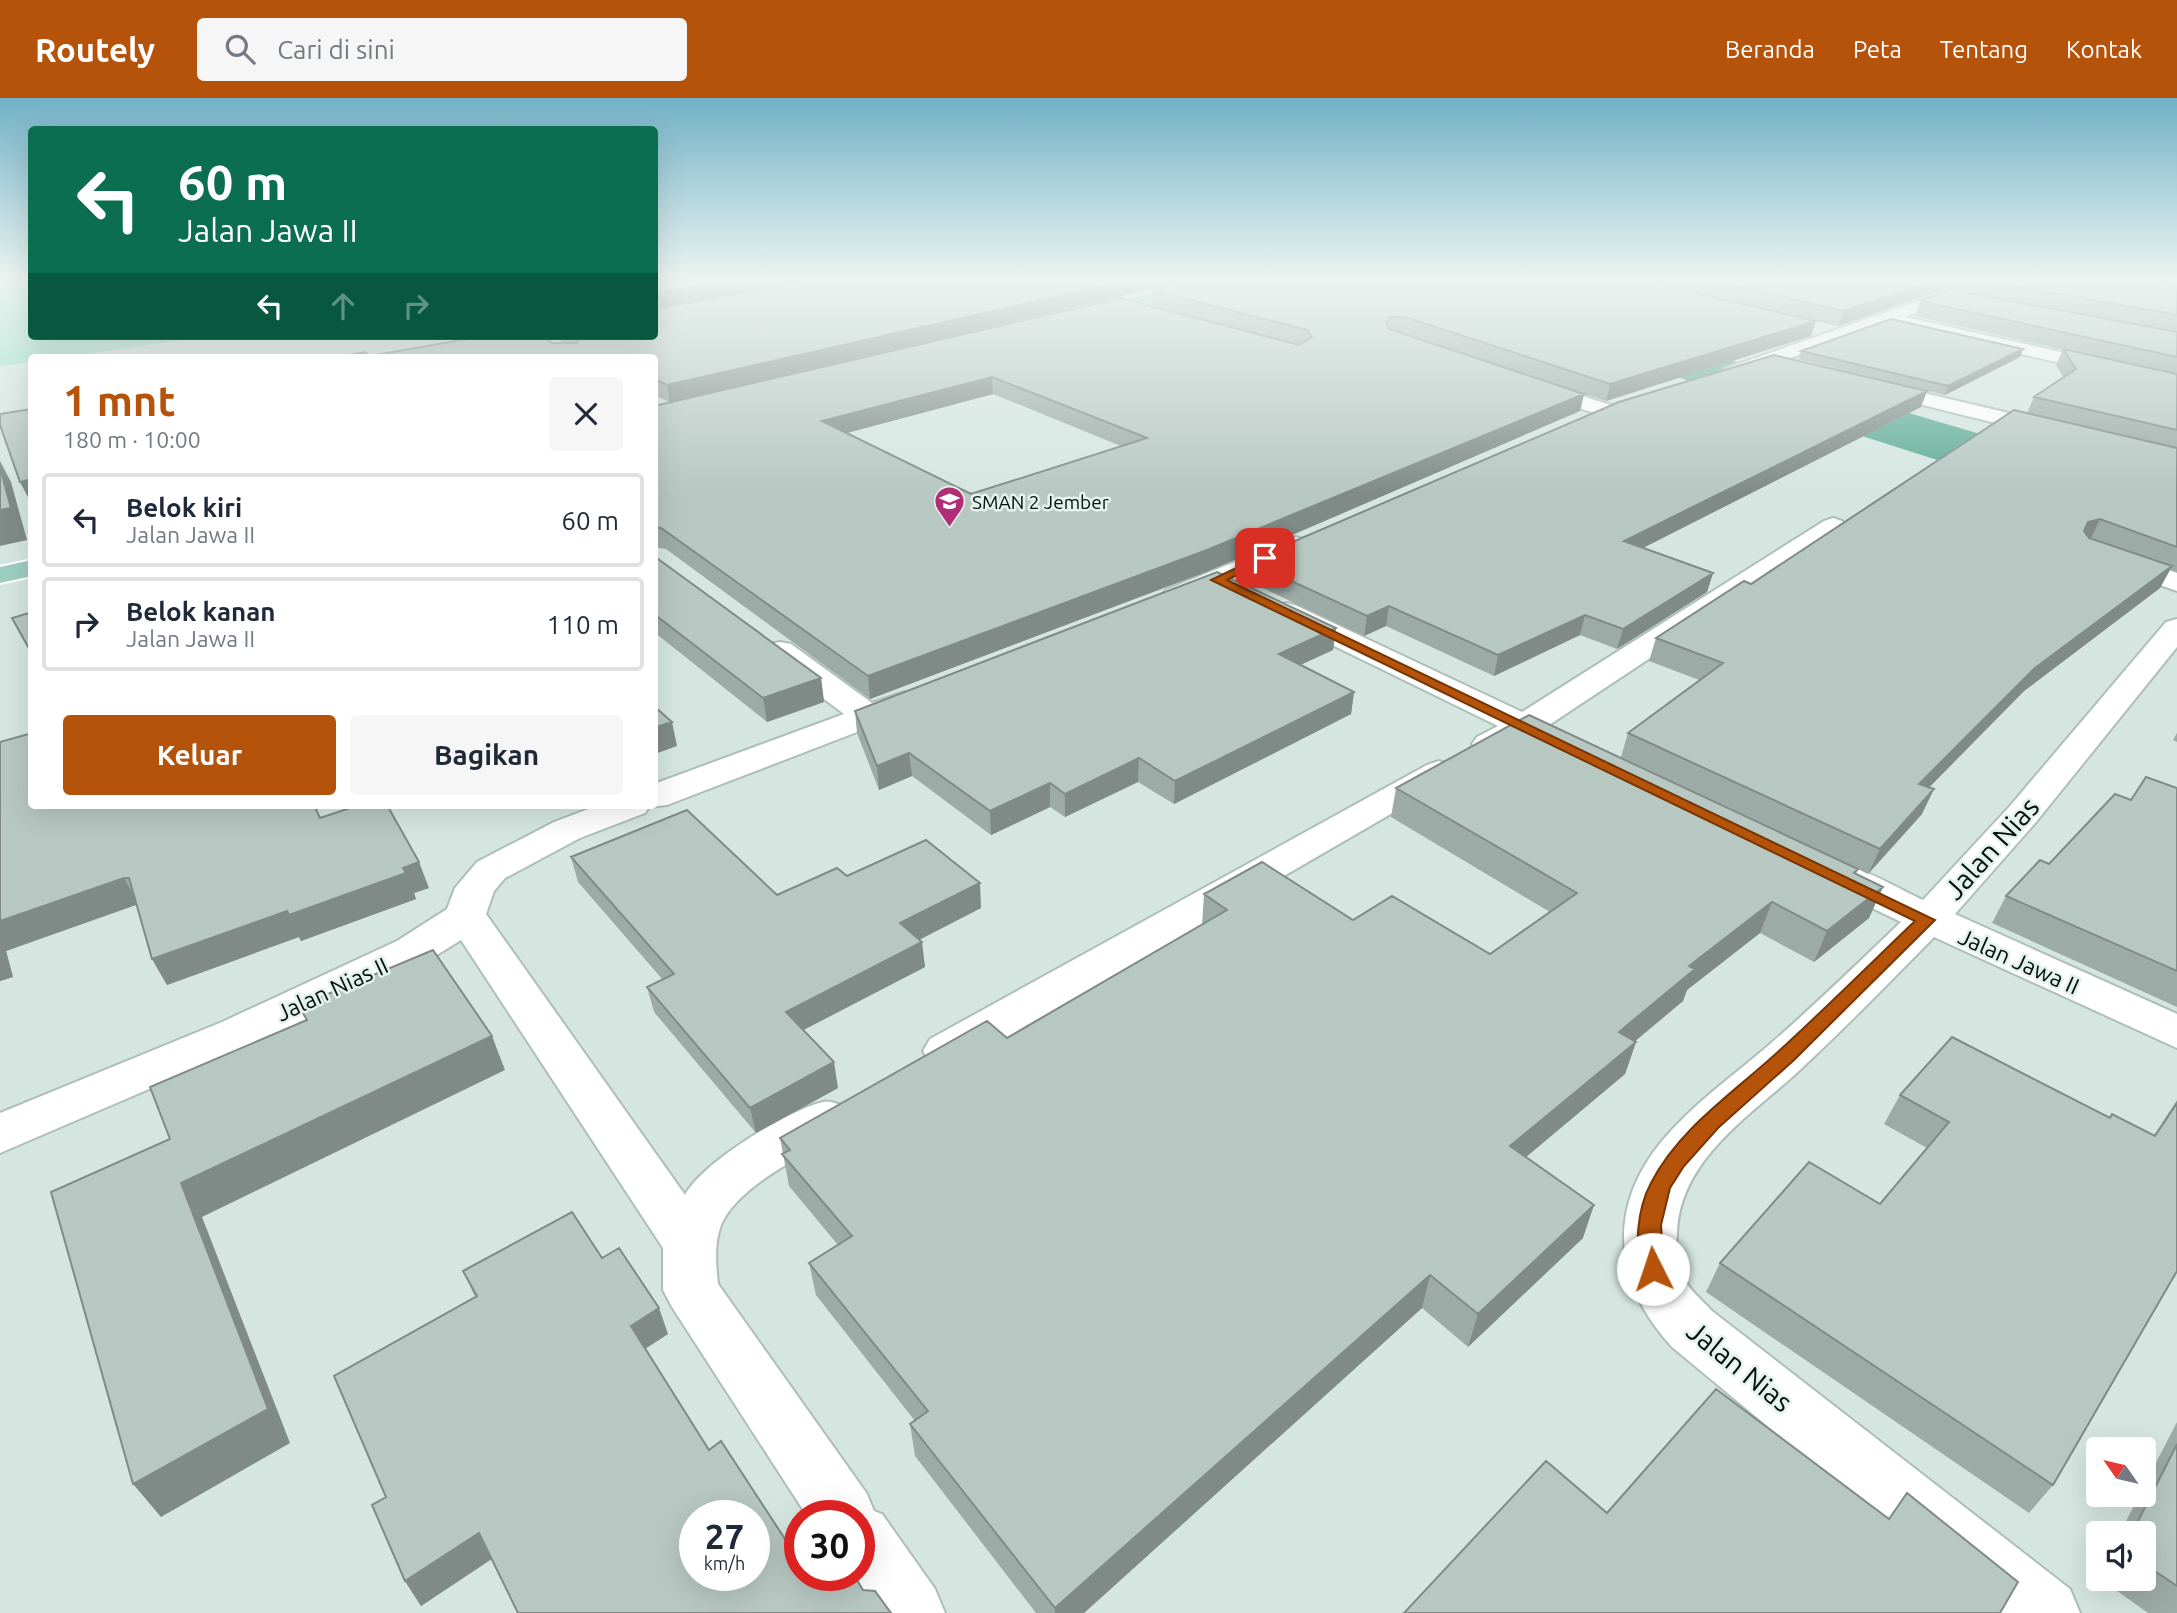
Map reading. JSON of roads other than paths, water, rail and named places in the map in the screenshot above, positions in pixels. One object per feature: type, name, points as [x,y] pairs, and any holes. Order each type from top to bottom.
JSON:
[{"type":"main road","points":[[0,575],[28,569]]},
{"type":"street","points":[[1712,378],[1794,352]]},
{"type":"street","points":[[2038,352],[2177,383]]},
{"type":"street","points":[[1768,361],[1805,370]]},
{"type":"street","points":[[1513,379],[1606,411]]},
{"type":"street","points":[[1856,383],[2069,434]]},
{"type":"street","points":[[1568,427],[1632,403]]},
{"type":"street","points":[[914,1069],[1210,900],[1524,726],[1833,526]]},
{"type":"street","points":[[1157,604],[1314,537]]},
{"type":"street","points":[[2089,550],[2177,583]]},
{"type":"street","points":[[1217,580],[1574,750]]},
{"type":"street","name":"Jalan Nias","points":[[2046,1613],[1738,1364],[1695,1333],[1660,1292],[1653,1269],[1650,1225],[1660,1186],[1676,1160],[1711,1123],[1787,1055],[1926,920],[2067,763],[2177,628]]},
{"type":"street","points":[[761,637],[868,716]]},
{"type":"street","points":[[658,795],[932,692]]},
{"type":"street","name":"Jalan Nias II","points":[[0,1134],[238,1032],[356,978],[436,937],[465,915],[475,888],[491,870],[567,830],[622,809]]},
{"type":"street","name":"Jalan Jawa II","points":[[1801,859],[1926,920],[2177,1032]]},
{"type":"street","points":[[465,915],[689,1243]]},
{"type":"street","points":[[833,1500],[691,1290],[686,1263],[689,1243],[700,1212],[720,1188],[760,1158],[855,1103]]},
{"type":"street","points":[[875,1560],[911,1613]]},
{"type":"waterway","points":[[1648,352],[1975,452],[2177,504]]},
{"type":"place","name":"SMAN 2 Jember","points":[[949,529]]}]
